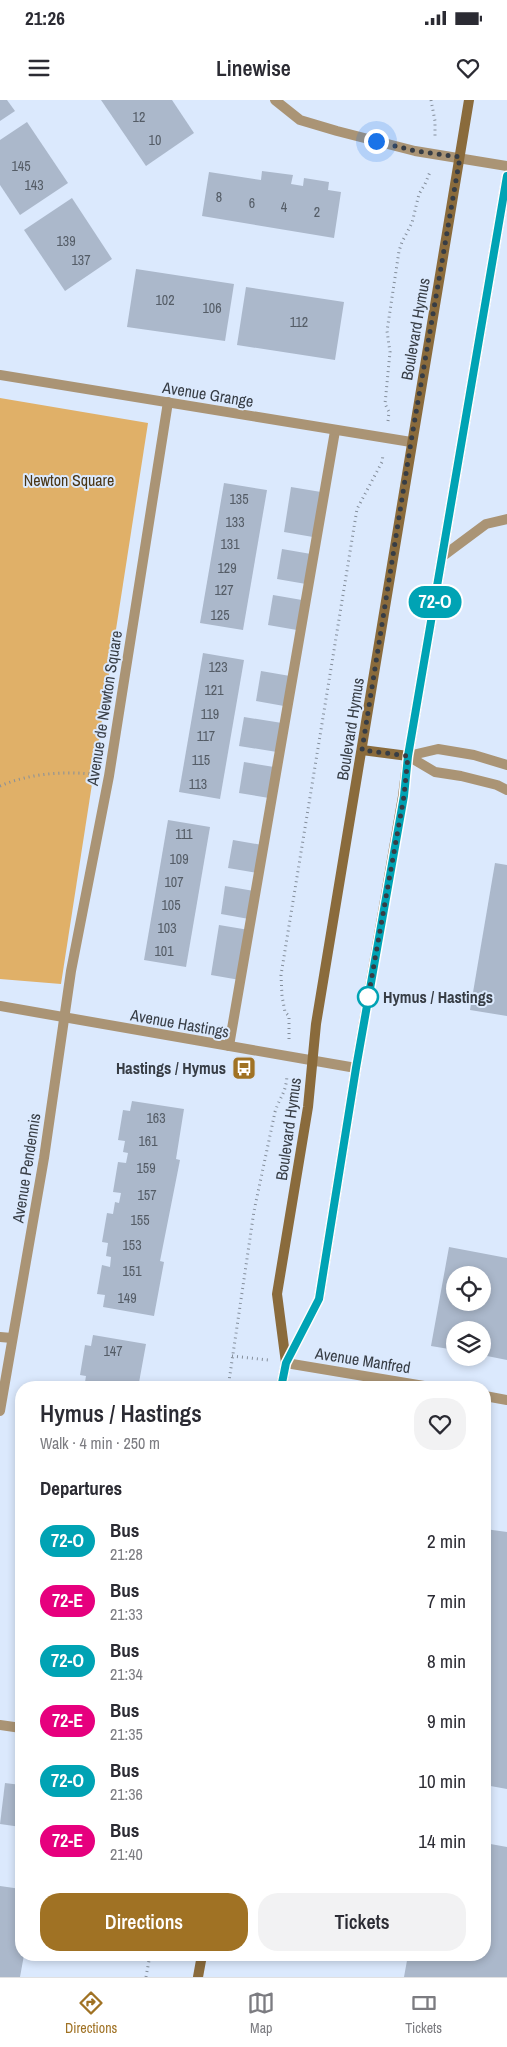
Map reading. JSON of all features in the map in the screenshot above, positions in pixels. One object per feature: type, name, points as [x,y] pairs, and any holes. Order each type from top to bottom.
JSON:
[{"type":"street","points":[[275,100],[300,120],[415,151],[507,166]]},
{"type":"street","name":"Boulevard Hymus","points":[[286,1363],[277,1294],[308,1107],[318,1015],[411,442],[470,100]]},
{"type":"street","name":"Boulevard Hymus","points":[[282,1381],[286,1363],[319,1299],[356,1068],[404,796],[408,756],[507,176]]},
{"type":"street","name":"Avenue Grange","points":[[0,375],[411,442]]},
{"type":"street","name":"Avenue de Newton Square","points":[[65,1018],[71,971],[109,776],[168,402]]},
{"type":"street","points":[[229,1046],[335,430]]},
{"type":"street","points":[[442,556],[486,524],[507,519]]},
{"type":"street","points":[[362,750],[408,756],[438,749],[474,754],[507,765]]},
{"type":"street","points":[[408,756],[435,772],[461,776],[497,785],[507,790]]},
{"type":"street","name":"Avenue Hastings","points":[[0,1006],[356,1068]]},
{"type":"street","name":"Avenue Pendennis","points":[[0,1412],[44,1158],[65,1018]]},
{"type":"street","points":[[0,1337],[12,1338]]},
{"type":"street","name":"Avenue Manfred","points":[[286,1363],[394,1381]]},
{"type":"street","points":[[491,1397],[507,1400]]},
{"type":"street","points":[[0,1725],[15,1727]]},
{"type":"street","points":[[198,1977],[201,1961]]},
{"type":"path","points":[[430,100],[435,121]]},
{"type":"path","name":"Boulevard Hymus","points":[[388,406],[385,404],[390,352],[387,331],[399,250],[412,223],[419,194],[425,184]]},
{"type":"path","name":"Boulevard Hymus","points":[[289,1016],[286,1012],[282,996],[281,975],[298,865],[357,509],[378,469]]},
{"type":"path","points":[[0,786],[13,780],[69,771],[109,776]]},
{"type":"path","name":"Boulevard Hymus","points":[[229,1381],[255,1204],[275,1112],[284,1094]]},
{"type":"path","points":[[232,1356],[252,1358]]},
{"type":"path","points":[[146,1977],[149,1961]]},
{"type":"green space","name":"Newton Square","points":[[0,398],[148,423],[61,984],[0,979]]},
{"type":"building","points":[[0,100],[7,100],[15,111],[0,121]]},
{"type":"building","points":[[101,100],[172,100],[194,133],[146,166]]},
{"type":"building","points":[[27,122],[68,183],[20,215],[0,185],[0,140]]},
{"type":"building","points":[[262,171],[293,175],[291,184],[303,186],[304,178],[329,182],[328,190],[341,192],[334,238],[202,216],[209,172],[261,180]]},
{"type":"building","points":[[72,198],[112,259],[65,291],[24,230]]},
{"type":"building","points":[[136,269],[234,284],[225,341],[127,327]]},
{"type":"building","points":[[246,287],[344,302],[335,360],[237,345]]},
{"type":"building","points":[[224,483],[267,490],[243,630],[200,623]]},
{"type":"building","points":[[291,487],[321,492],[313,537],[284,532]]},
{"type":"building","points":[[282,549],[311,554],[306,584],[277,579]]},
{"type":"building","points":[[273,595],[302,600],[297,630],[268,625]]},
{"type":"building","points":[[203,653],[244,660],[220,799],[179,792]]},
{"type":"building","points":[[261,671],[290,676],[284,706],[256,701]]},
{"type":"building","points":[[244,717],[282,723],[277,752],[239,746]]},
{"type":"building","points":[[244,762],[274,767],[269,798],[239,793]]},
{"type":"building","points":[[168,820],[210,827],[186,967],[144,960]]},
{"type":"building","points":[[233,840],[262,845],[258,873],[228,868]]},
{"type":"building","points":[[495,863],[507,865],[507,1016],[470,1010]]},
{"type":"building","points":[[225,886],[254,891],[249,919],[221,914]]},
{"type":"building","points":[[219,925],[249,930],[240,980],[211,975]]},
{"type":"building","points":[[132,1101],[184,1109],[176,1159],[180,1160],[160,1261],[164,1262],[154,1316],[103,1307],[105,1295],[97,1294],[102,1265],[110,1267],[111,1257],[106,1256],[108,1243],[102,1242],[107,1213],[113,1214],[115,1202],[119,1203],[121,1193],[113,1192],[118,1162],[126,1163],[128,1153],[123,1152],[125,1141],[118,1140],[123,1110],[130,1111]]},
{"type":"building","points":[[449,1247],[507,1258],[507,1360],[491,1357],[491,1321],[446,1321],[446,1348],[431,1346]]},
{"type":"building","points":[[93,1335],[146,1344],[139,1381],[85,1381],[86,1376],[80,1375],[85,1345],[91,1346]]},
{"type":"building","points":[[491,1530],[507,1532],[507,1789],[491,1786]]},
{"type":"building","points":[[5,1783],[15,1784],[15,1826],[0,1824]]},
{"type":"building","points":[[491,1844],[507,1847],[507,1977],[404,1977],[407,1961],[491,1961]]},
{"type":"building","points":[[0,1886],[15,1888],[15,1961],[23,1961],[20,1977],[0,1977]]},
{"type":"bus line","name":"72-O","points":[[282,1381],[286,1363],[319,1299],[356,1068],[404,796],[408,756],[507,176]]},
{"type":"place","name":"Hymus / Hastings","points":[[368,997]]},
{"type":"place","name":"Hastings / Hymus","points":[[244,1068]]},
{"type":"route","points":[[368,997],[367,1004],[404,796],[408,756],[362,750],[411,442],[460,157],[415,151],[376,141]]}]
